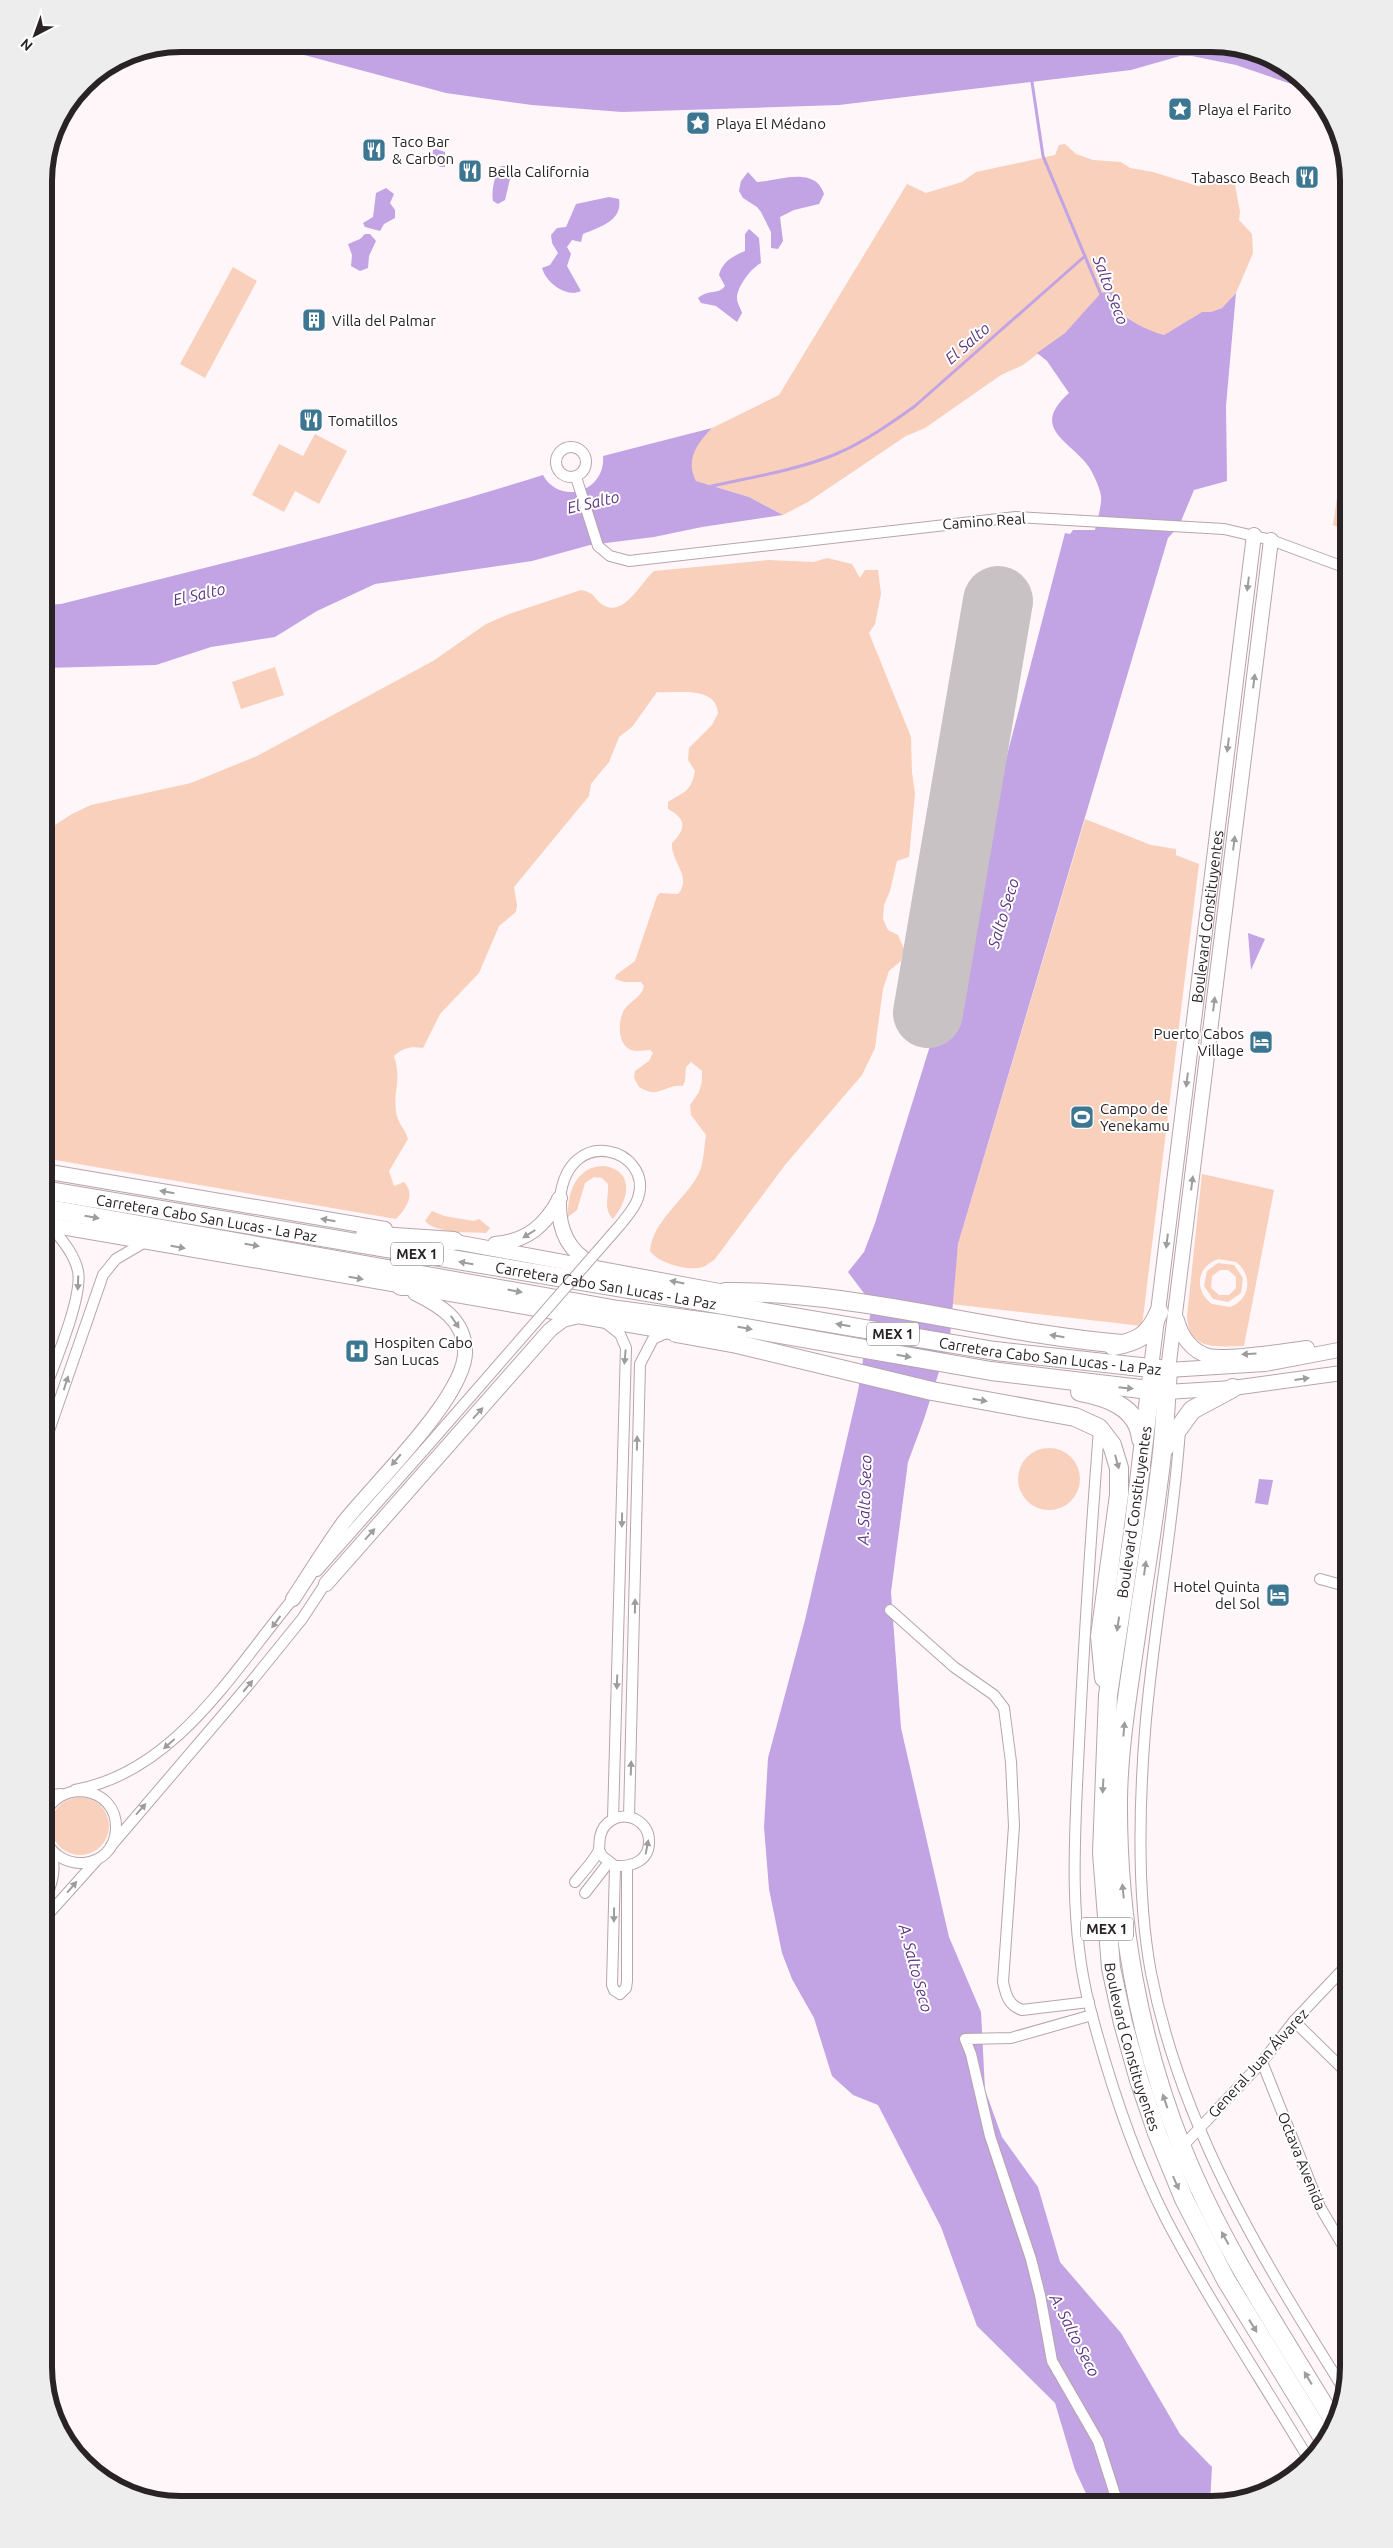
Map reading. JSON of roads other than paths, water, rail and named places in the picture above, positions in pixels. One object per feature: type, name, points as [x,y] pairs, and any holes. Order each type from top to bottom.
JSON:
[{"type":"highway","name":"Carretera Cabo San Lucas - La Paz","points":[[53,1191],[995,1351],[1160,1369]]},
{"type":"highway","name":"Carretera Cabo San Lucas - La Paz","points":[[53,1209],[492,1286],[618,1310],[723,1324],[991,1371],[1158,1391]]},
{"type":"highway","points":[[267,1227],[454,1241]]},
{"type":"highway","points":[[401,1286],[492,1286]]},
{"type":"highway","points":[[725,1292],[776,1292],[872,1304],[1057,1336],[1122,1344]]},
{"type":"highway","points":[[725,1292],[787,1316]]},
{"type":"highway","points":[[1026,1355],[1066,1355],[1122,1344],[1144,1336],[1167,1313]]},
{"type":"highway","points":[[672,1332],[723,1324]]},
{"type":"highway","points":[[672,1332],[747,1346],[932,1391],[1075,1417],[1099,1428],[1112,1445],[1119,1468],[1119,1495],[1100,1636],[1101,1665],[1108,1695]]},
{"type":"highway","name":"Boulevard Constituyentes","points":[[1160,1369],[1158,1391],[1162,1453],[1124,1721],[1119,1806],[1121,1874],[1127,1928],[1142,2021],[1154,2069],[1182,2147],[1204,2199],[1236,2258],[1331,2416]]},
{"type":"highway","name":"MEX 1","points":[[1012,1374],[1116,1403],[1125,1409],[1137,1422],[1141,1450]]},
{"type":"highway","points":[[1162,1453],[1181,1424],[1202,1403],[1233,1388]]},
{"type":"highway","name":"Boulevard Constituyentes","points":[[1158,1391],[1141,1450],[1133,1532],[1108,1695],[1102,1853],[1111,1968],[1129,2046],[1168,2162],[1198,2228],[1226,2280],[1321,2435]]},
{"type":"main road","name":"Boulevard Constituyentes","points":[[1167,1313],[1254,535]]},
{"type":"main road","name":"Boulevard Constituyentes","points":[[1160,1369],[1271,540]]},
{"type":"main road","points":[[53,1172],[598,1266],[725,1292]]},
{"type":"main road","points":[[478,1246],[508,1243],[527,1236],[543,1223],[560,1198]]},
{"type":"main road","points":[[560,1198],[559,1217],[566,1239],[578,1255],[598,1266]]},
{"type":"main road","points":[[53,1226],[672,1332]]},
{"type":"main road","points":[[293,1599],[344,1522],[448,1396],[463,1368],[464,1341],[452,1317],[435,1302],[401,1286]]},
{"type":"main road","points":[[1167,1313],[1186,1340],[1195,1348],[1210,1356],[1268,1352],[1340,1342]]},
{"type":"main road","points":[[326,1584],[550,1330],[563,1320],[584,1317]]},
{"type":"main road","points":[[1160,1369],[1265,1364],[1340,1350]]},
{"type":"main road","points":[[1158,1391],[1233,1388],[1340,1373]]},
{"type":"street","name":"Camino Real","points":[[576,477],[596,543],[606,554],[615,558],[637,561],[995,518],[1046,518],[1224,529],[1271,540],[1340,566]]},
{"type":"street","points":[[52,1794],[119,1777],[163,1749],[243,1664],[293,1599],[365,1519],[621,1224],[638,1200],[640,1184],[632,1166],[617,1153],[598,1150],[579,1158],[566,1172],[560,1198]]},
{"type":"street","points":[[52,1367],[75,1301],[79,1279],[69,1250],[53,1231]]},
{"type":"street","points":[[52,1421],[103,1275],[116,1259],[145,1242]]},
{"type":"street","points":[[601,1320],[617,1331],[625,1345],[613,1819]]},
{"type":"street","points":[[629,1817],[640,1364],[653,1338],[672,1332]]},
{"type":"street","points":[[1181,1424],[1176,1484],[1145,1729],[1142,1853],[1146,1941],[1152,1974],[1178,2073],[1198,2130],[1251,2237],[1339,2380]]},
{"type":"street","points":[[1099,1428],[1086,1607],[1076,1806],[1076,1897],[1082,1967],[1089,2002],[1112,2082],[1138,2156],[1165,2217],[1197,2276],[1306,2455]]},
{"type":"street","points":[[52,1910],[87,1870],[111,1846],[252,1682],[302,1619],[326,1584],[365,1519]]},
{"type":"street","points":[[621,1560],[636,1562]]},
{"type":"street","points":[[1320,1579],[1340,1585]]},
{"type":"street","points":[[890,1610],[954,1667],[994,1695],[1004,1708],[1011,1762],[1014,1826],[1003,1982],[1006,1998],[1014,2007],[1022,2010],[1089,2002]]},
{"type":"street","points":[[615,1742],[632,1742]]},
{"type":"street","points":[[52,1802],[71,1791],[93,1793],[110,1806],[116,1826],[111,1846]]},
{"type":"street","points":[[575,1882],[599,1850],[602,1830],[613,1819],[629,1817],[643,1825],[649,1839],[646,1855],[640,1861],[627,1866],[612,1864],[599,1850]]},
{"type":"street","points":[[52,1850],[57,1856],[74,1863],[88,1863],[102,1856]]},
{"type":"street","points":[[52,1860],[54,1866],[52,1875]]},
{"type":"street","points":[[612,1864],[612,1985],[614,1990],[620,1994],[626,1988],[627,1981],[627,1866]]},
{"type":"street","points":[[585,1894],[612,1864]]},
{"type":"street","name":"General Juan Álvarez","points":[[1168,2162],[1262,2062],[1294,2021],[1340,1972]]},
{"type":"street","points":[[1092,2015],[1011,2038],[965,2040],[971,2054],[990,2136],[1031,2259],[1052,2361],[1098,2441],[1115,2496]]},
{"type":"street","points":[[1294,2021],[1340,2066]]},
{"type":"street","name":"Octava Avenida","points":[[1262,2062],[1320,2207],[1340,2241]]},
{"type":"water","points":[[297,53],[1220,53],[1237,55],[1261,62],[1299,87],[1236,65],[1192,56],[1180,56],[1131,70],[839,105],[622,112],[532,105],[446,93]]},
{"type":"water","points":[[433,150],[445,152],[445,167],[440,167],[432,160]]},
{"type":"water","points":[[501,166],[512,166],[516,169],[516,173],[510,179],[505,200],[498,204],[493,201],[493,193],[495,177]]},
{"type":"water","points":[[748,172],[757,182],[804,177],[813,180],[819,185],[824,194],[819,204],[794,210],[780,217],[783,241],[778,249],[771,248],[771,232],[761,212],[743,198],[739,191],[741,181]]},
{"type":"water","points":[[386,188],[394,194],[390,203],[395,210],[395,218],[384,224],[380,231],[365,227],[363,223],[373,217],[376,193]]},
{"type":"water","points":[[609,197],[619,199],[619,207],[614,218],[602,226],[583,234],[581,242],[572,240],[567,247],[571,254],[567,266],[581,291],[575,293],[558,288],[544,274],[542,268],[550,265],[558,253],[552,243],[551,235],[557,228],[566,227],[576,204]]},
{"type":"water","points":[[749,229],[759,238],[761,263],[749,273],[739,289],[737,300],[742,313],[737,322],[716,306],[701,303],[698,298],[722,289],[725,286],[719,275],[720,270],[729,260],[745,251],[745,234]]},
{"type":"water","points":[[365,234],[370,234],[376,241],[369,256],[368,268],[360,271],[351,266],[352,255],[348,244],[360,239]]},
{"type":"water","name":"A. Salto Seco","points":[[1114,292],[1113,306],[1137,324],[1164,335],[1202,312],[1211,312],[1222,308],[1236,293],[1226,406],[1227,481],[1194,490],[1179,526],[1168,538],[958,1244],[950,1337],[908,1462],[891,1592],[901,1728],[949,1937],[981,2012],[985,2090],[1002,2137],[1038,2187],[1060,2262],[1121,2333],[1180,2434],[1212,2467],[1210,2496],[1087,2496],[1075,2470],[1055,2403],[977,2326],[941,2227],[878,2105],[853,2095],[832,2076],[814,2018],[792,1979],[782,1953],[769,1889],[764,1827],[768,1758],[805,1620],[858,1391],[872,1304],[848,1272],[864,1252],[875,1223],[938,1020],[1065,533],[1070,534],[1073,530],[1095,530],[1100,509],[1100,493],[1091,470],[1057,433],[1053,425],[1053,416],[1058,405],[1069,393],[1047,361],[1037,353],[1065,333],[1101,293]]},
{"type":"water","points":[[712,428],[694,452],[692,466],[696,481],[749,497],[783,515],[702,527],[654,537],[590,545],[532,561],[375,584],[317,611],[275,637],[211,647],[156,665],[53,668],[53,604],[303,543],[543,475],[551,485],[560,490],[580,491],[590,486],[597,479],[602,468],[603,456]]},
{"type":"water","points":[[1248,933],[1265,939],[1251,970]]},
{"type":"water","points":[[1259,1479],[1273,1480],[1268,1505],[1255,1503]]},
{"type":"waterway","name":"Salto Seco","points":[[1032,82],[1043,156],[1102,297]]},
{"type":"waterway","name":"El Salto","points":[[712,486],[775,473],[821,460],[857,444],[877,432],[915,406],[1085,256]]},
{"type":"place","name":"Playa el Farito","points":[[1180,109]]},
{"type":"place","name":"Playa El Médano","points":[[698,123]]},
{"type":"place","name":"Taco Bar & Carbon","points":[[374,150]]},
{"type":"place","name":"Bella California","points":[[470,171]]},
{"type":"place","name":"Tabasco Beach","points":[[1307,177]]},
{"type":"place","name":"Villa del Palmar","points":[[314,320]]},
{"type":"place","name":"Tomatillos","points":[[311,420]]},
{"type":"place","name":"Puerto Cabos Village","points":[[1261,1042]]},
{"type":"place","name":"Campo de Yenekamu","points":[[1082,1117]]},
{"type":"place","name":"Hospiten Cabo San Lucas","points":[[357,1351]]},
{"type":"place","name":"Hotel Quinta del Sol","points":[[1278,1595]]}]
